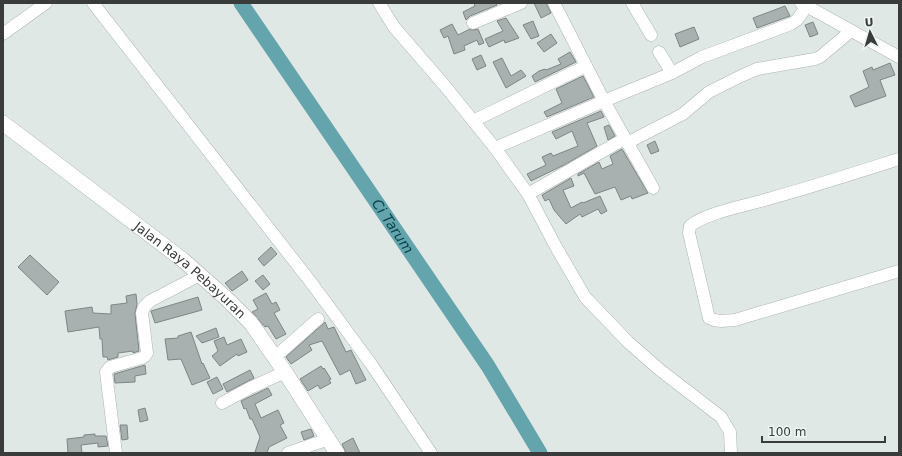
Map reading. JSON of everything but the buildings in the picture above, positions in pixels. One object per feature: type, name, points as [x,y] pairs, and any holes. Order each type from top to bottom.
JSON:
[{"type":"main road","name":"Jalan Raya Pebayuran","points":[[3,123],[183,260],[227,299],[251,323],[285,372],[337,453]]},
{"type":"street","points":[[3,34],[46,3]]},
{"type":"street","points":[[93,3],[313,285],[371,364],[431,453]]},
{"type":"street","points":[[379,3],[394,27],[445,86],[495,148],[528,194],[556,247],[586,297],[628,342],[660,370],[720,417],[730,432],[731,453]]},
{"type":"street","points":[[473,23],[521,3]]},
{"type":"street","points":[[632,3],[650,35]]},
{"type":"street","points":[[557,4],[604,101],[654,188]]},
{"type":"street","points":[[495,148],[672,72],[702,57],[791,24],[798,20],[804,5],[899,57]]},
{"type":"street","points":[[528,194],[626,141],[683,114],[709,92],[757,70],[820,57],[851,31]]},
{"type":"street","points":[[659,52],[672,72]]},
{"type":"street","points":[[473,121],[586,66]]},
{"type":"street","points":[[899,159],[795,192],[712,215],[695,221],[690,226],[689,233],[709,318],[714,320],[736,320],[756,315],[899,271]]},
{"type":"street","points":[[116,453],[106,372],[110,367],[146,356],[147,353],[142,313],[144,307],[150,301],[200,276]]},
{"type":"street","points":[[275,357],[318,319]]},
{"type":"street","points":[[222,403],[285,372]]},
{"type":"street","points":[[288,453],[328,439]]},
{"type":"waterway","name":"Ci Tarum","points":[[241,3],[488,366],[540,453]]}]
